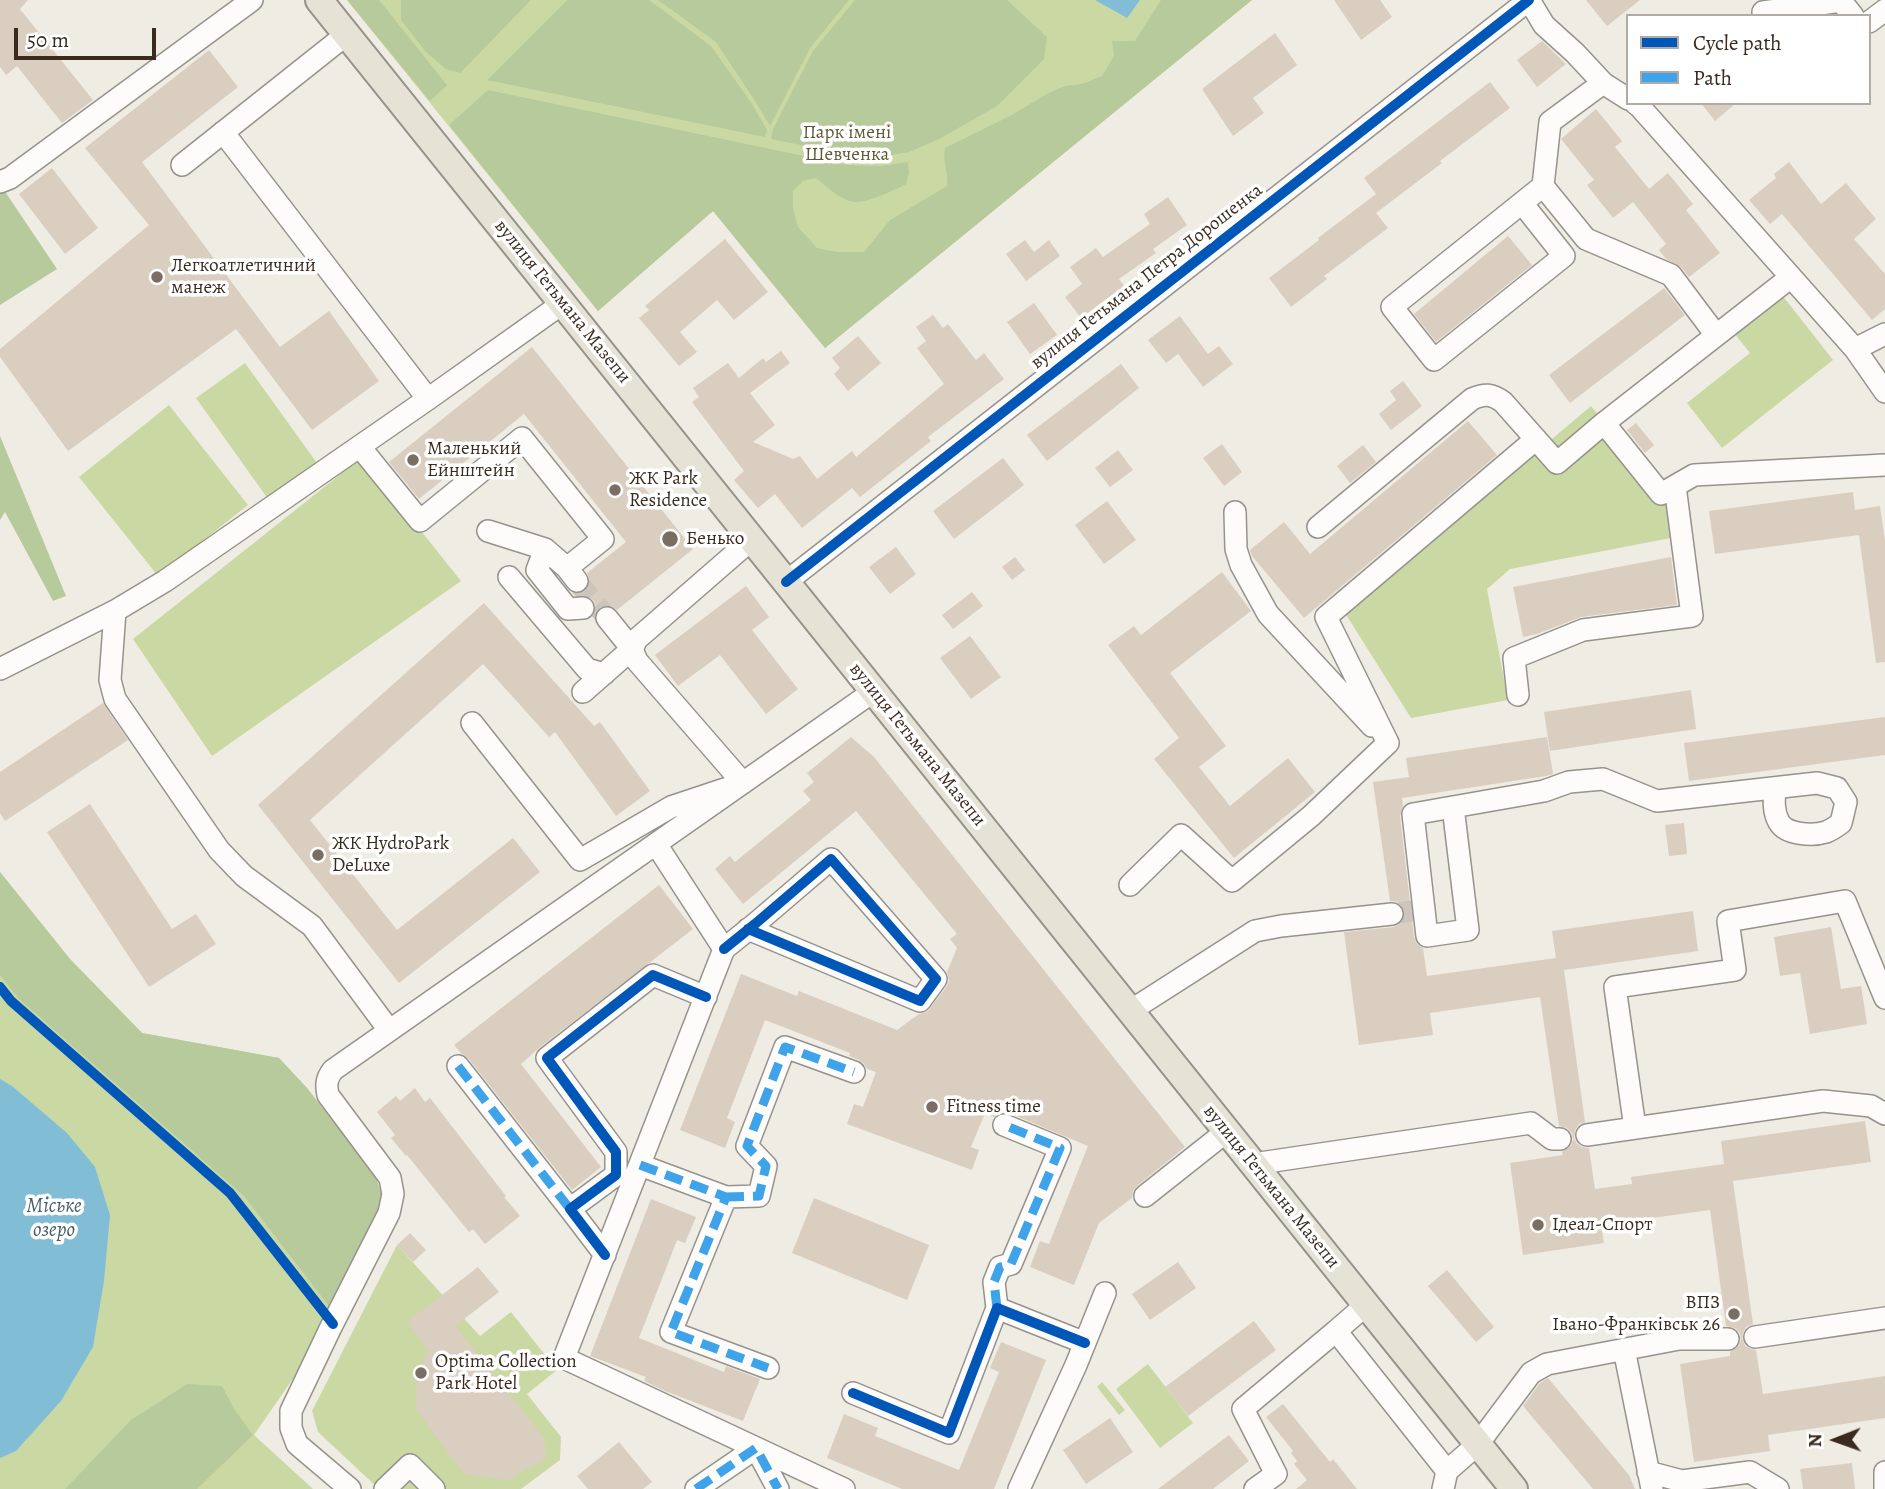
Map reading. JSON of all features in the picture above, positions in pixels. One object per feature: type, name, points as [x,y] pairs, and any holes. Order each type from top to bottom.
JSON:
[{"type":"main road","name":"вулиця Гетьмана Мазепи","points":[[319,0],[1130,1011],[1237,1150],[1514,1489]]},
{"type":"street","points":[[0,182],[10,178],[253,0]]},
{"type":"street","points":[[1529,0],[1544,25],[1575,52],[1603,83],[1626,98]]},
{"type":"street","name":"вулиця Гетьмана Петра Дорошенка","points":[[786,582],[1529,0]]},
{"type":"street","points":[[1763,12],[1841,1],[1851,14]]},
{"type":"street","points":[[182,165],[347,34]]},
{"type":"street","points":[[1586,239],[1434,360],[1392,307],[1543,186],[1550,122],[1603,83]]},
{"type":"street","points":[[1638,105],[1855,349],[1885,391]]},
{"type":"street","points":[[223,132],[428,399]]},
{"type":"street","points":[[1543,186],[1586,239],[1671,275],[1716,335]]},
{"type":"street","points":[[1522,203],[1564,256]]},
{"type":"street","points":[[1318,527],[1472,399],[1483,394],[1494,395],[1503,402],[1558,463],[1604,423],[1791,277]]},
{"type":"street","points":[[0,669],[115,611],[165,581],[563,303]]},
{"type":"street","points":[[1855,349],[1885,334]]},
{"type":"street","points":[[1604,423],[1661,494],[1694,475],[1885,465]]},
{"type":"street","points":[[360,447],[420,521],[522,438],[603,539],[572,575],[545,549],[488,531]]},
{"type":"street","points":[[1388,743],[1325,617],[1536,439]]},
{"type":"street","points":[[1518,695],[1514,657],[1583,631],[1692,616],[1675,486]]},
{"type":"street","points":[[1235,512],[1236,550],[1241,565],[1268,614],[1388,743]]},
{"type":"street","points":[[583,692],[632,649],[636,639],[752,539]]},
{"type":"street","points":[[545,549],[537,570],[568,609],[583,608]]},
{"type":"street","points":[[509,578],[587,668],[604,674]]},
{"type":"street","points":[[115,611],[110,680],[115,699],[219,850],[244,876],[312,926],[389,1031]]},
{"type":"street","points":[[607,618],[632,649],[637,662],[743,783]]},
{"type":"street","points":[[349,1489],[297,1444],[291,1428],[291,1411],[389,1213],[393,1194],[390,1178],[328,1095],[326,1086],[332,1070],[874,691]]},
{"type":"street","points":[[472,723],[580,860],[671,807],[743,783]]},
{"type":"street","points":[[1130,885],[1181,835],[1232,881],[1311,816],[1388,743]]},
{"type":"street","points":[[1453,807],[1468,930],[1427,936],[1421,910],[1413,814],[1544,791],[1569,782],[1603,779],[1657,801],[1774,788]]},
{"type":"street","points":[[656,844],[724,949]]},
{"type":"street","points":[[748,929],[920,1001],[936,979],[831,859],[724,949],[564,1359],[844,1489]]},
{"type":"street","points":[[1635,1128],[1615,987],[1735,970],[1728,921],[1846,901],[1885,998]]},
{"type":"street","points":[[1130,1011],[1255,931],[1392,914]]},
{"type":"street","points":[[570,1209],[616,1175],[616,1152],[547,1058],[653,975],[706,997]]},
{"type":"street","points":[[640,1165],[726,1197],[760,1196],[766,1166],[747,1146],[785,1046],[854,1072]]},
{"type":"street","points":[[458,1066],[605,1255]]},
{"type":"street","points":[[1587,1135],[1823,1101],[1871,1106],[1885,1114]]},
{"type":"street","points":[[1145,1196],[1237,1150],[1531,1123],[1552,1139],[1560,1139]]},
{"type":"street","points":[[853,1393],[949,1433],[997,1308],[994,1282],[1000,1267],[1011,1264],[1060,1148],[1004,1125]]},
{"type":"street","points":[[726,1197],[671,1332],[768,1368]]},
{"type":"street","points":[[1018,1489],[1105,1293]]},
{"type":"street","points":[[1255,1489],[1276,1474],[1243,1409],[1366,1305]]},
{"type":"street","points":[[997,1308],[1085,1343]]},
{"type":"street","points":[[1755,1337],[1885,1318]]},
{"type":"street","points":[[1336,1331],[1445,1480],[1478,1444],[1531,1373],[1547,1364],[1679,1339],[1728,1339]]},
{"type":"street","points":[[1624,1349],[1650,1481],[1682,1481],[1750,1472],[1778,1489]]},
{"type":"street","points":[[696,1489],[756,1448]]},
{"type":"street","points":[[756,1448],[778,1489]]},
{"type":"street","points":[[385,1489],[410,1465],[434,1489]]},
{"type":"street","points":[[1885,1472],[1885,1489]]},
{"type":"green space","name":"Парк імені Шевченка","points":[[347,0],[1252,0],[825,348],[713,211],[598,311]]},
{"type":"green space","points":[[347,0],[379,0],[447,85],[430,101]]},
{"type":"green space","points":[[401,0],[531,0],[460,73],[446,69],[426,52],[401,20]]},
{"type":"green space","points":[[567,0],[649,0],[711,46],[752,104],[767,130],[765,137],[487,80]]},
{"type":"green space","points":[[658,0],[849,0],[810,48],[770,126],[716,42]]},
{"type":"green space","points":[[855,0],[1007,0],[1047,37],[1044,59],[997,106],[939,139],[909,152],[881,157],[850,155],[771,139],[773,129],[813,51]]},
{"type":"green space","points":[[1161,0],[1252,0],[825,348],[713,211],[598,311],[449,125],[488,90],[847,165],[880,166],[908,162],[906,184],[865,201],[853,202],[843,198],[816,178],[803,181],[793,191],[793,209],[798,227],[817,248],[837,252],[864,252],[890,220],[947,186],[945,148],[1047,94],[1102,76],[1114,56],[1112,41],[1135,41]]},
{"type":"green space","points":[[4,190],[57,269],[0,305],[0,194]]},
{"type":"green space","points":[[1782,295],[1833,360],[1722,448],[1687,403],[1750,353],[1734,333]]},
{"type":"green space","points":[[245,363],[317,463],[268,499],[196,398]]},
{"type":"green space","points":[[169,405],[248,505],[158,576],[79,477]]},
{"type":"green space","points":[[1591,406],[1672,507],[1676,537],[1510,569],[1487,589],[1508,700],[1411,718],[1345,613]]},
{"type":"green space","points":[[0,436],[66,596],[53,601],[5,512],[0,520]]},
{"type":"green space","points":[[362,457],[461,581],[212,756],[133,639]]},
{"type":"green space","points":[[0,872],[70,959],[142,1033],[279,1058],[307,1088],[382,1196],[303,1364],[254,1435],[313,1489],[0,1489]]},
{"type":"green space","points":[[0,872],[70,959],[142,1033],[279,1058],[307,1088],[375,1174],[382,1196],[379,1216],[332,1310],[244,1196],[19,999],[0,975]]},
{"type":"green space","name":"Optima Collection Park Hotel","points":[[397,1245],[480,1336],[511,1312],[557,1370],[527,1394],[561,1437],[560,1460],[521,1489],[379,1489],[318,1432],[312,1411]]},
{"type":"green space","points":[[1148,1364],[1193,1423],[1160,1448],[1116,1389]]},
{"type":"green space","points":[[1102,1382],[1125,1410],[1119,1415],[1097,1387]]},
{"type":"green space","points":[[187,1384],[222,1386],[234,1409],[253,1435],[197,1489],[65,1489],[131,1420]]},
{"type":"water","points":[[1095,0],[1140,0],[1127,18]]},
{"type":"water","name":"Міське озеро","points":[[0,1079],[67,1133],[95,1167],[110,1215],[104,1281],[93,1347],[61,1401],[16,1451],[0,1458]]},
{"type":"building","points":[[0,0],[28,0],[20,9],[93,100],[62,123],[17,66],[6,75],[0,67]]},
{"type":"building","points":[[1334,0],[1380,0],[1392,17],[1361,40]]},
{"type":"building","points":[[1586,0],[1640,0],[1607,26]]},
{"type":"building","points":[[1275,33],[1297,65],[1253,98],[1264,113],[1233,136],[1202,89]]},
{"type":"building","points":[[1542,41],[1566,64],[1537,87],[1517,60]]},
{"type":"building","name":"Легкоатлетичний манеж","points":[[209,50],[238,87],[142,162],[280,347],[329,311],[379,381],[312,430],[236,329],[68,451],[0,357],[0,349],[149,225],[85,148]]},
{"type":"building","points":[[1490,82],[1510,108],[1376,213],[1388,228],[1324,276],[1327,279],[1291,307],[1269,278],[1376,194],[1364,178]]},
{"type":"building","points":[[1703,105],[1734,105],[1715,121]]},
{"type":"building","points":[[1596,109],[1622,141],[1615,147],[1649,189],[1668,173],[1693,204],[1686,210],[1720,253],[1689,277],[1659,250],[1666,244],[1633,202],[1613,218],[1587,185],[1594,180],[1561,139]]},
{"type":"building","points":[[1789,162],[1821,204],[1846,183],[1876,219],[1854,239],[1885,274],[1885,309],[1872,320],[1782,214],[1770,224],[1749,200],[1776,178],[1774,174]]},
{"type":"building","points":[[52,168],[98,228],[65,254],[19,194]]},
{"type":"building","points":[[1168,197],[1187,225],[1153,249],[1156,253],[1119,279],[1124,286],[1081,318],[1065,297],[1082,284],[1070,267],[1096,248],[1103,257],[1150,224],[1144,214]]},
{"type":"building","points":[[1508,236],[1532,265],[1436,342],[1414,314]]},
{"type":"building","points":[[725,239],[768,292],[734,320],[717,300],[680,332],[697,352],[679,366],[639,318],[649,310],[645,306]]},
{"type":"building","points":[[1025,240],[1034,252],[1049,240],[1060,256],[1026,281],[1006,254]]},
{"type":"building","points":[[1664,288],[1685,315],[1570,403],[1549,375]]},
{"type":"building","points":[[1034,303],[1057,335],[1030,354],[1007,322]]},
{"type":"building","points":[[933,315],[943,328],[948,324],[976,360],[984,353],[1004,379],[928,437],[931,441],[860,497],[852,488],[802,528],[775,494],[758,508],[734,480],[744,471],[692,402],[699,397],[693,388],[728,363],[739,378],[763,358],[766,362],[781,351],[790,363],[750,393],[775,425],[753,442],[793,459],[800,456],[817,479],[852,451],[856,457],[944,384],[917,348],[926,341],[916,327]]},
{"type":"building","points":[[1180,316],[1208,354],[1219,346],[1233,364],[1203,387],[1178,354],[1166,363],[1148,340]]},
{"type":"building","points":[[858,336],[881,363],[848,391],[834,374],[840,368],[832,358]]},
{"type":"building","name":"ЖК Park Residence","points":[[532,347],[693,549],[617,610],[606,605],[599,607],[595,613],[594,601],[572,593],[585,591],[590,580],[587,573],[626,542],[524,414],[419,499],[389,462]]},
{"type":"building","points":[[1121,364],[1139,388],[1047,461],[1027,435]]},
{"type":"building","points":[[1403,381],[1422,406],[1391,430],[1379,414],[1396,400],[1390,391]]},
{"type":"building","points":[[1468,421],[1497,455],[1304,618],[1252,556],[1250,550],[1284,522],[1310,554]]},
{"type":"building","points":[[1636,423],[1654,445],[1645,453],[1627,430]]},
{"type":"building","points":[[1222,444],[1242,472],[1224,486],[1203,458]]},
{"type":"building","points":[[1363,445],[1376,462],[1350,483],[1337,466]]},
{"type":"building","points":[[1118,450],[1133,470],[1110,487],[1095,468]]},
{"type":"building","points":[[1003,458],[1024,485],[954,539],[933,511]]},
{"type":"building","points":[[1853,492],[1855,510],[1880,506],[1885,541],[1885,662],[1876,663],[1859,535],[1715,554],[1709,511]]},
{"type":"building","points":[[1107,501],[1136,540],[1104,564],[1075,525]]},
{"type":"building","points":[[896,547],[916,574],[890,594],[869,567]]},
{"type":"building","points":[[1015,557],[1025,570],[1012,580],[1002,567]]},
{"type":"building","points":[[1671,557],[1677,605],[1581,617],[1523,637],[1513,587]]},
{"type":"building","points":[[1222,572],[1251,611],[1170,673],[1226,746],[1199,767],[1230,806],[1288,758],[1315,792],[1234,858],[1154,759],[1179,738],[1108,645],[1134,626],[1141,635]]},
{"type":"building","points":[[746,586],[769,617],[752,630],[798,689],[766,714],[720,655],[678,686],[655,655]]},
{"type":"building","points":[[972,592],[983,606],[953,629],[942,615]]},
{"type":"building","points":[[484,603],[594,726],[600,722],[650,791],[616,816],[555,732],[549,737],[483,664],[310,820],[397,930],[513,838],[540,872],[399,983],[258,805]]},
{"type":"building","points":[[970,636],[1001,677],[971,699],[940,658]]},
{"type":"building","points":[[1691,690],[1696,729],[1550,751],[1544,712]]},
{"type":"building","points":[[103,703],[128,740],[5,821],[0,813],[0,772]]},
{"type":"building","points":[[1885,717],[1885,755],[1689,781],[1684,743]]},
{"type":"building","points":[[851,737],[874,757],[1185,1147],[1137,1186],[1132,1198],[1099,1223],[1074,1285],[1030,1267],[1040,1241],[1049,1244],[1088,1146],[1004,1111],[994,1117],[985,1113],[971,1147],[979,1150],[972,1170],[847,1124],[854,1104],[863,1107],[876,1072],[849,1056],[850,1053],[765,1020],[727,1118],[735,1122],[725,1148],[680,1130],[741,974],[797,996],[799,991],[897,1030],[919,1014],[927,1012],[947,986],[947,972],[957,948],[950,939],[957,934],[856,811],[743,904],[715,869],[730,856],[735,862],[811,800],[803,791],[814,782],[807,773]]},
{"type":"building","points":[[1547,737],[1553,774],[1402,798],[1400,816],[1414,937],[1417,944],[1423,948],[1427,976],[1556,958],[1552,931],[1693,911],[1698,951],[1564,970],[1585,1122],[1579,1124],[1574,1138],[1577,1144],[1589,1148],[1595,1189],[1632,1184],[1631,1177],[1724,1164],[1721,1141],[1865,1121],[1871,1162],[1733,1181],[1753,1324],[1746,1327],[1742,1338],[1745,1346],[1756,1350],[1763,1394],[1885,1376],[1885,1418],[1768,1435],[1770,1451],[1694,1462],[1680,1364],[1730,1356],[1730,1352],[1739,1346],[1741,1340],[1740,1333],[1735,1328],[1726,1326],[1710,1210],[1601,1225],[1604,1243],[1523,1255],[1510,1163],[1563,1155],[1562,1152],[1571,1146],[1573,1140],[1572,1133],[1567,1128],[1559,1126],[1540,997],[1430,1013],[1433,1035],[1359,1045],[1344,932],[1394,927],[1404,920],[1405,913],[1398,902],[1390,901],[1373,782],[1409,777],[1406,758]]},
{"type":"building","points":[[90,804],[172,929],[196,914],[216,944],[149,987],[47,832]]},
{"type":"building","points":[[1684,823],[1687,854],[1669,856],[1665,825]]},
{"type":"building","points":[[659,885],[693,929],[521,1064],[601,1167],[572,1190],[468,1058],[454,1045]]},
{"type":"building","points":[[1831,927],[1841,989],[1861,986],[1867,1024],[1810,1034],[1800,973],[1780,976],[1774,937]]},
{"type":"building","points":[[415,1088],[425,1102],[430,1098],[520,1216],[485,1244],[473,1229],[469,1232],[391,1138],[395,1135],[377,1112],[396,1096],[400,1101]]},
{"type":"building","points":[[814,1198],[929,1245],[907,1300],[792,1253]]},
{"type":"building","points":[[651,1199],[696,1217],[685,1243],[677,1240],[639,1338],[724,1372],[726,1366],[760,1379],[743,1421],[665,1391],[644,1381],[646,1377],[590,1356]]},
{"type":"building","points":[[410,1233],[426,1250],[413,1262],[397,1245]]},
{"type":"building","points":[[1178,1262],[1196,1288],[1150,1320],[1132,1294]]},
{"type":"building","points":[[478,1267],[499,1292],[455,1326],[544,1438],[546,1458],[508,1480],[464,1474],[416,1409],[417,1372],[429,1350],[407,1322]]},
{"type":"building","points":[[1447,1270],[1494,1327],[1476,1342],[1428,1286]]},
{"type":"building","points":[[1254,1321],[1276,1350],[1188,1416],[1165,1387]]},
{"type":"building","points":[[1001,1342],[1046,1360],[994,1489],[902,1489],[827,1458],[844,1414],[878,1428],[875,1436],[959,1470],[999,1372],[990,1368]]},
{"type":"building","points":[[1548,1378],[1629,1475],[1635,1489],[1593,1489],[1523,1406],[1540,1383]]},
{"type":"building","points":[[1283,1404],[1330,1462],[1333,1459],[1357,1489],[1296,1489],[1307,1480],[1294,1464],[1297,1461],[1291,1453],[1293,1451],[1266,1417]]},
{"type":"building","points":[[1110,1418],[1133,1452],[1086,1484],[1063,1450]]},
{"type":"building","points":[[1229,1435],[1249,1461],[1213,1489],[1158,1489]]},
{"type":"building","points":[[619,1442],[652,1482],[643,1489],[588,1489],[577,1476]]},
{"type":"building","points":[[1852,1463],[1855,1489],[1803,1489],[1800,1469]]},
{"type":"tunnel","points":[[577,581],[607,618]]},
{"type":"tunnel","points":[[1392,914],[1418,910]]},
{"type":"marked path","points":[[726,1197],[759,1196],[766,1166],[747,1146],[785,1047],[854,1072]]},
{"type":"marked path","points":[[458,1066],[570,1209]]},
{"type":"marked path","points":[[997,1308],[994,1282],[1000,1267],[1011,1264],[1060,1148],[1004,1125]]},
{"type":"marked path","points":[[640,1165],[726,1197],[671,1332],[768,1368]]},
{"type":"marked path","points":[[696,1489],[756,1448],[778,1489]]},
{"type":"cycle path","points":[[786,582],[1529,0]]},
{"type":"cycle path","points":[[724,949],[831,859],[936,979],[920,1001],[748,929]]},
{"type":"cycle path","points":[[605,1255],[570,1209],[616,1175],[616,1152],[547,1058],[653,975],[706,997]]},
{"type":"cycle path","points":[[0,987],[11,1001],[230,1193],[333,1324]]},
{"type":"cycle path","points":[[853,1393],[949,1433],[997,1308],[1085,1343]]},
{"type":"place","name":"Легкоатлетичний манеж","points":[[157,277]]},
{"type":"place","name":"Маленький Ейнштейн","points":[[413,460]]},
{"type":"place","name":"ЖК Park Residence","points":[[615,490]]},
{"type":"place","name":"Бенько","points":[[670,539]]},
{"type":"place","name":"ЖК HydroPark DeLuxe","points":[[318,855]]},
{"type":"place","name":"Fitness time","points":[[932,1107]]},
{"type":"place","name":"Ідеал-Спорт","points":[[1538,1225]]},
{"type":"place","name":"ВПЗ Івано-Франківськ 26","points":[[1734,1314]]},
{"type":"place","name":"Optima Collection Park Hotel","points":[[421,1373]]}]
